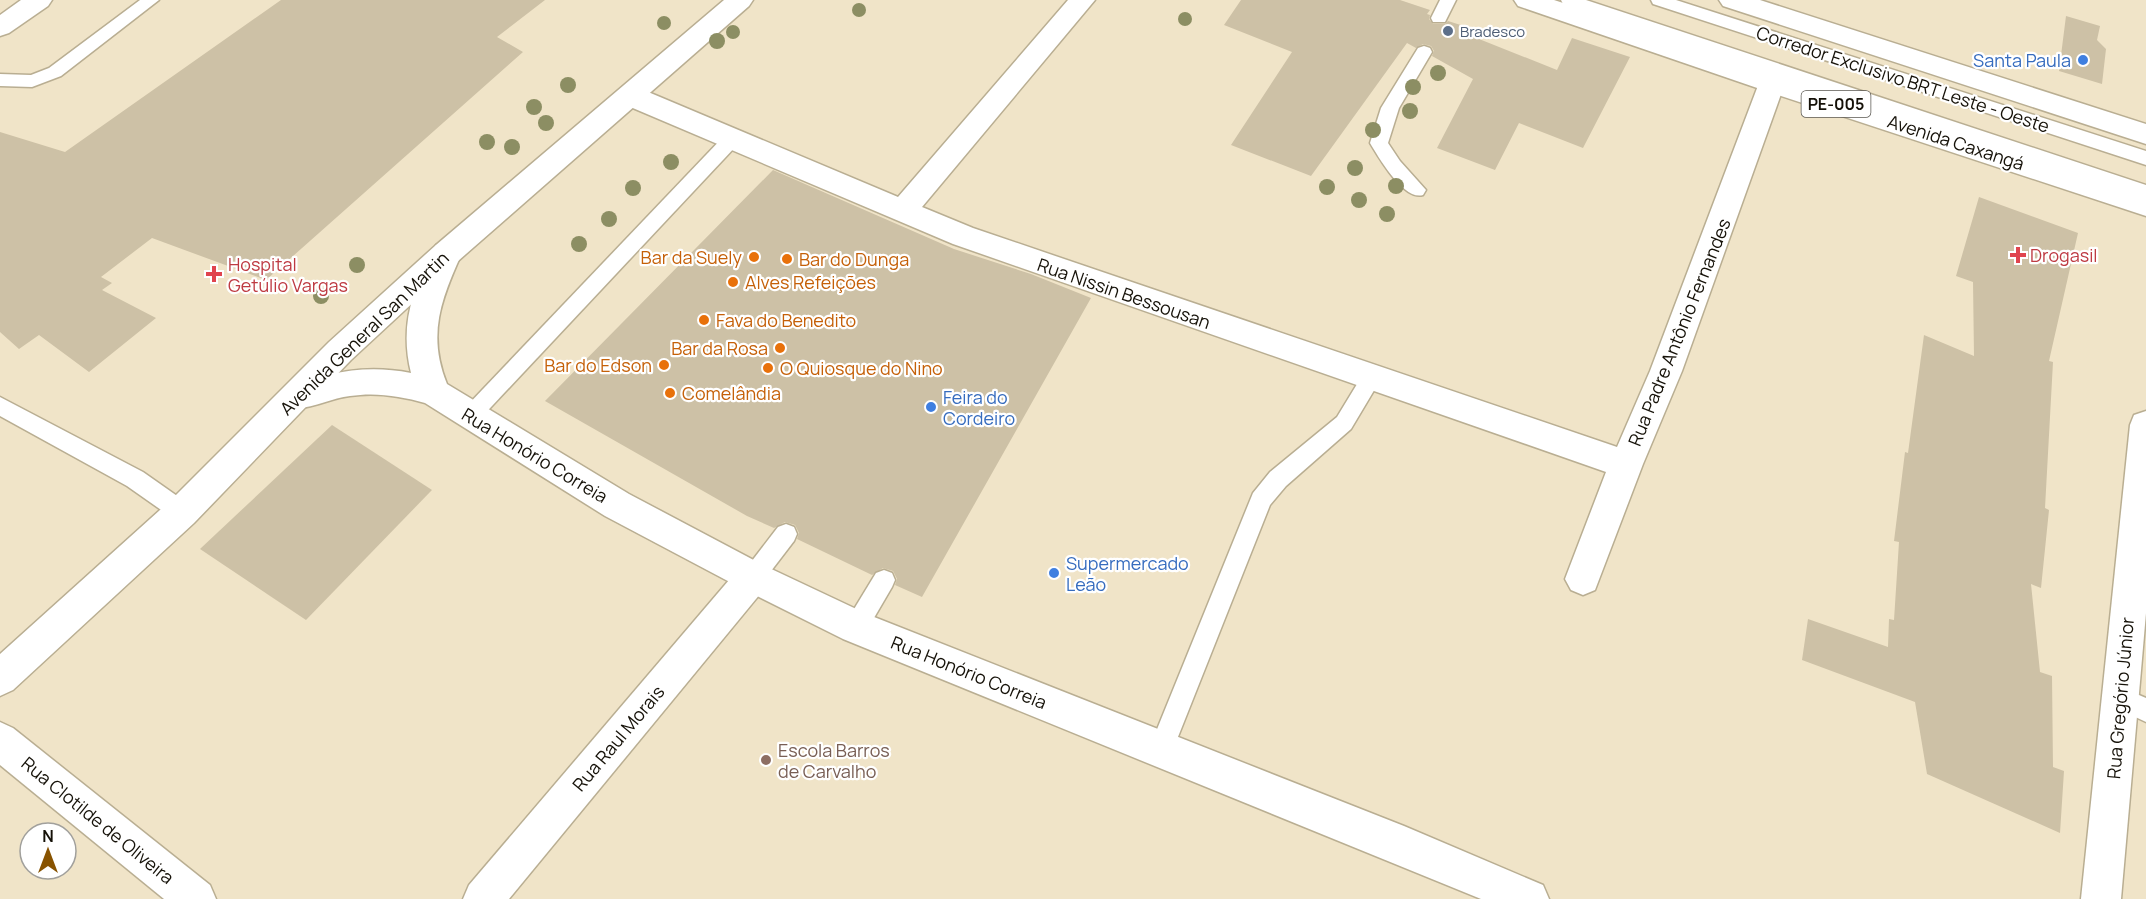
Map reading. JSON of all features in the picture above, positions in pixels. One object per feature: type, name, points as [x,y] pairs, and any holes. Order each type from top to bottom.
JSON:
[{"type":"main road","name":"Avenida General San Martin","points":[[0,678],[182,512],[340,351],[447,253],[740,0]]},
{"type":"main road","points":[[903,210],[1082,0]]},
{"type":"main road","name":"Avenida Caxangá","points":[[1527,0],[2146,205]]},
{"type":"main road","points":[[1732,0],[2146,134]]},
{"type":"main road","points":[[0,27],[31,2]]},
{"type":"main road","name":"Rua Padre Antônio Fernandes","points":[[1583,579],[1626,465],[1666,371],[1772,83]]},
{"type":"main road","name":"Rua Nissin Bessousan","points":[[631,96],[903,210],[992,252],[1052,276],[1372,377],[1626,465]]},
{"type":"main road","points":[[435,393],[423,369],[421,328],[428,293],[447,253]]},
{"type":"main road","name":"Rua Honório Correia","points":[[297,397],[326,385],[355,381],[387,382],[435,393],[616,504],[753,577],[856,627],[1529,899]]},
{"type":"main road","name":"Rua Gregório Júnior","points":[[2101,899],[2133,704],[2146,425]]},
{"type":"main road","name":"Rua Raul Morais","points":[[483,899],[753,577]]},
{"type":"main road","name":"Rua Clotilde de Oliveira","points":[[0,741],[196,899]]},
{"type":"lane","points":[[0,80],[32,81],[55,72],[151,0]]},
{"type":"lane","points":[[1439,18],[1448,0]]},
{"type":"lane","name":"Corredor Exclusivo BRT Leste - Oeste","points":[[1569,0],[2146,192]]},
{"type":"lane","name":"Corredor Exclusivo BRT Leste - Oeste","points":[[1659,0],[2146,158]]},
{"type":"lane","points":[[1417,190],[1394,166],[1379,143],[1390,108],[1424,52]]},
{"type":"lane","points":[[470,416],[732,139]]},
{"type":"lane","points":[[1161,749],[1261,500],[1278,479],[1344,423],[1372,377]]},
{"type":"lane","points":[[0,406],[135,479],[182,512]]},
{"type":"lane","points":[[753,577],[786,534]]},
{"type":"lane","points":[[856,627],[884,580]]},
{"type":"building","points":[[281,0],[545,0],[497,37],[523,52],[266,280],[152,238],[101,277],[112,283],[102,290],[156,318],[89,372],[39,335],[19,349],[0,332],[0,132],[65,152]]},
{"type":"building","points":[[1241,0],[1400,0],[1430,10],[1427,14],[1430,15],[1429,19],[1433,24],[1445,24],[1448,21],[1467,27],[1464,33],[1557,70],[1572,38],[1630,57],[1583,148],[1519,123],[1495,170],[1437,148],[1473,79],[1432,56],[1434,51],[1431,46],[1423,44],[1416,48],[1407,43],[1311,176],[1231,145],[1292,52],[1224,25]]},
{"type":"building","name":"Santa Paula","points":[[2066,16],[2100,26],[2097,40],[2106,49],[2102,84],[2059,71]]},
{"type":"building","points":[[773,170],[954,249],[1031,274],[1091,298],[922,597],[895,585],[897,579],[893,571],[883,568],[872,575],[797,539],[799,533],[795,525],[785,522],[774,528],[747,516],[545,401]]},
{"type":"building","points":[[1979,197],[2078,233],[2049,361],[2053,362],[2045,508],[2049,510],[2041,588],[2031,584],[2040,672],[2052,676],[2053,767],[2064,771],[2060,833],[1927,774],[1915,702],[1802,660],[1808,619],[1888,647],[1889,619],[1894,620],[1899,542],[1894,541],[1905,452],[1908,453],[1924,335],[1974,356],[1973,282],[1956,276]]},
{"type":"building","points":[[332,425],[432,490],[306,620],[200,549]]},
{"type":"place","name":"Bradesco","points":[[1448,31]]},
{"type":"place","name":"Santa Paula","points":[[2083,60]]},
{"type":"place","name":"Drogasil","points":[[2018,255]]},
{"type":"place","name":"Bar da Suely","points":[[754,257]]},
{"type":"place","name":"Bar do Dunga","points":[[787,259]]},
{"type":"place","name":"Hospital Getúlio Vargas","points":[[214,274]]},
{"type":"place","name":"Alves Refeições","points":[[733,282]]},
{"type":"place","name":"Fava do Benedito","points":[[704,320]]},
{"type":"place","name":"Bar da Rosa","points":[[780,348]]},
{"type":"place","name":"Bar do Edson","points":[[664,365]]},
{"type":"place","name":"O Quiosque do Nino","points":[[768,368]]},
{"type":"place","name":"Comelândia","points":[[670,393]]},
{"type":"place","name":"Feira do Cordeiro","points":[[931,407]]},
{"type":"place","name":"Supermercado Leão","points":[[1054,573]]},
{"type":"place","name":"Escola Barros de Carvalho","points":[[766,760]]}]
